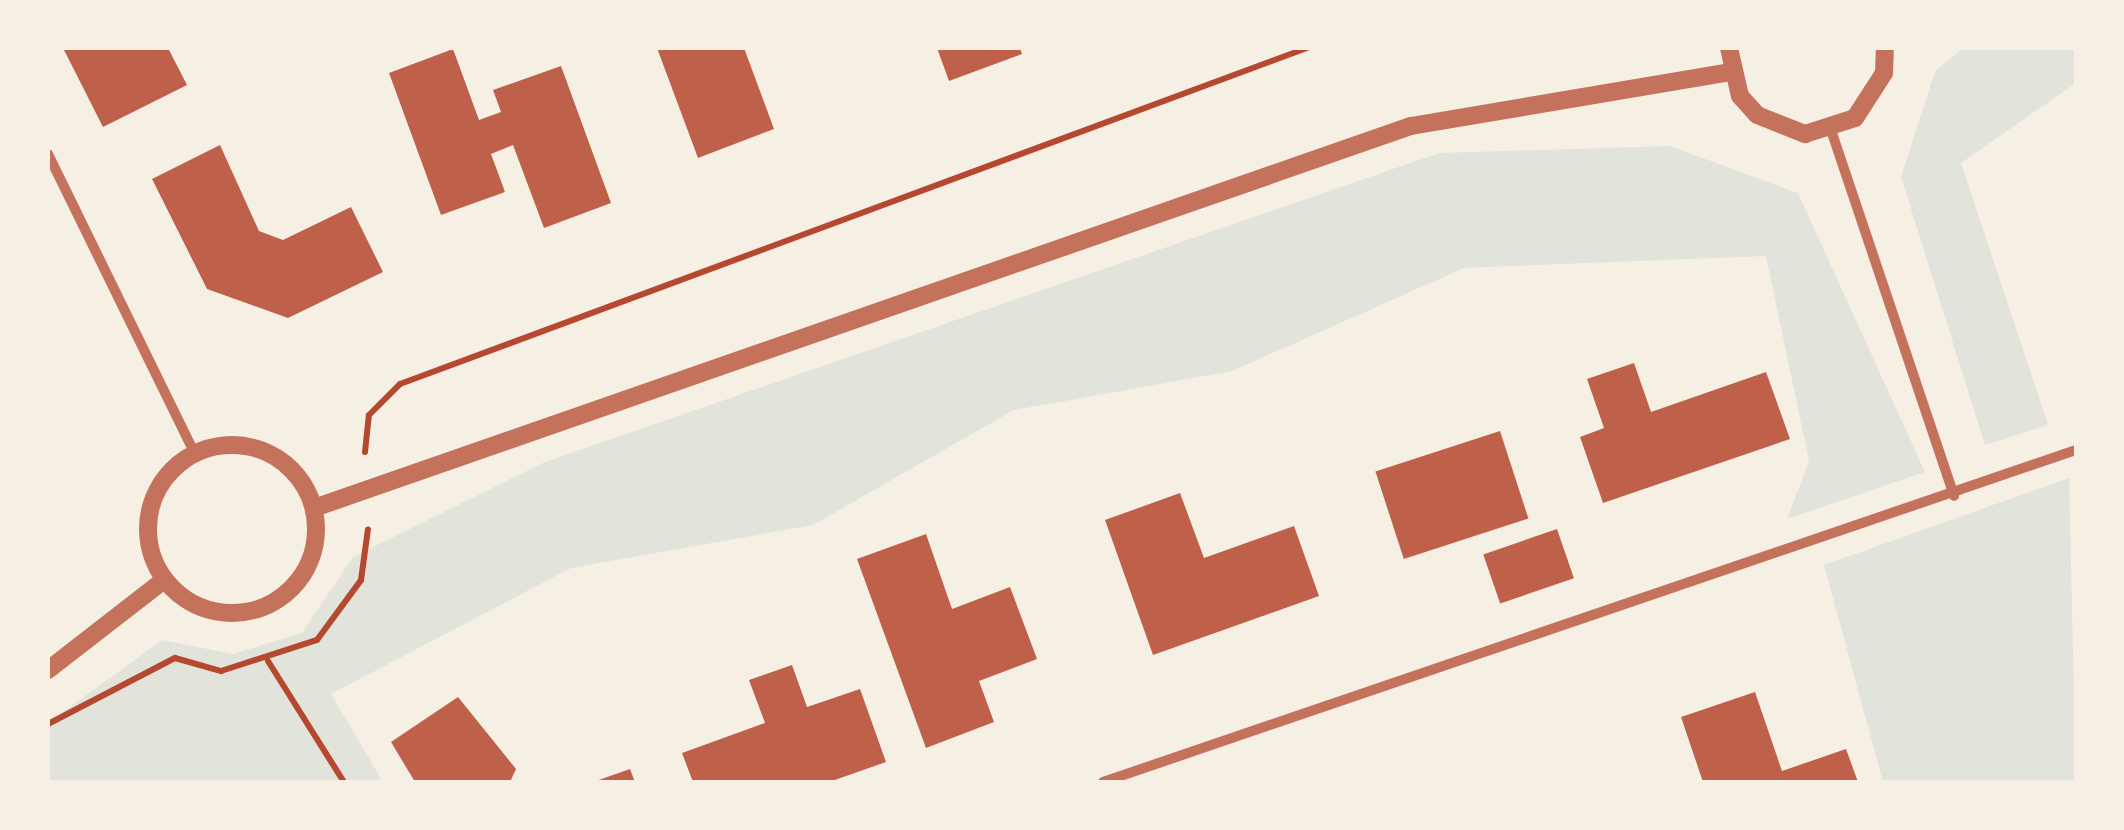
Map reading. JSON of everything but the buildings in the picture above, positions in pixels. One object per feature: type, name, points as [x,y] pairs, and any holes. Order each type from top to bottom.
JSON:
[{"type":"street","points":[[1729,48],[1731,72],[1740,96],[1780,129],[1831,130],[1873,97],[1885,48]]},
{"type":"street","points":[[314,508],[1412,126],[1731,72]]},
{"type":"street","points":[[1831,130],[1954,496]]},
{"type":"street","points":[[48,154],[194,452]]},
{"type":"street","points":[[224,444],[267,452],[302,480],[314,508],[311,559],[268,604],[205,609],[164,580],[151,553],[154,494],[194,452],[224,444]]},
{"type":"street","points":[[1102,782],[1954,496],[2076,450]]},
{"type":"street","points":[[48,670],[164,580]]},
{"type":"path","points":[[268,661],[344,782]]},
{"type":"shaded area","points":[[1963,48],[2076,48],[2076,83],[1961,163],[2048,425],[1985,445],[1901,177],[1935,71]]},
{"type":"shaded area","points":[[1670,146],[1798,193],[1925,472],[1787,519],[1809,461],[1766,256],[1464,268],[1232,371],[1014,410],[813,525],[571,568],[331,694],[383,782],[48,782],[48,723],[162,640],[233,654],[302,633],[353,557],[545,462],[1439,153]]},
{"type":"shaded area","points":[[2069,478],[2076,782],[1883,782],[1824,565]]}]
